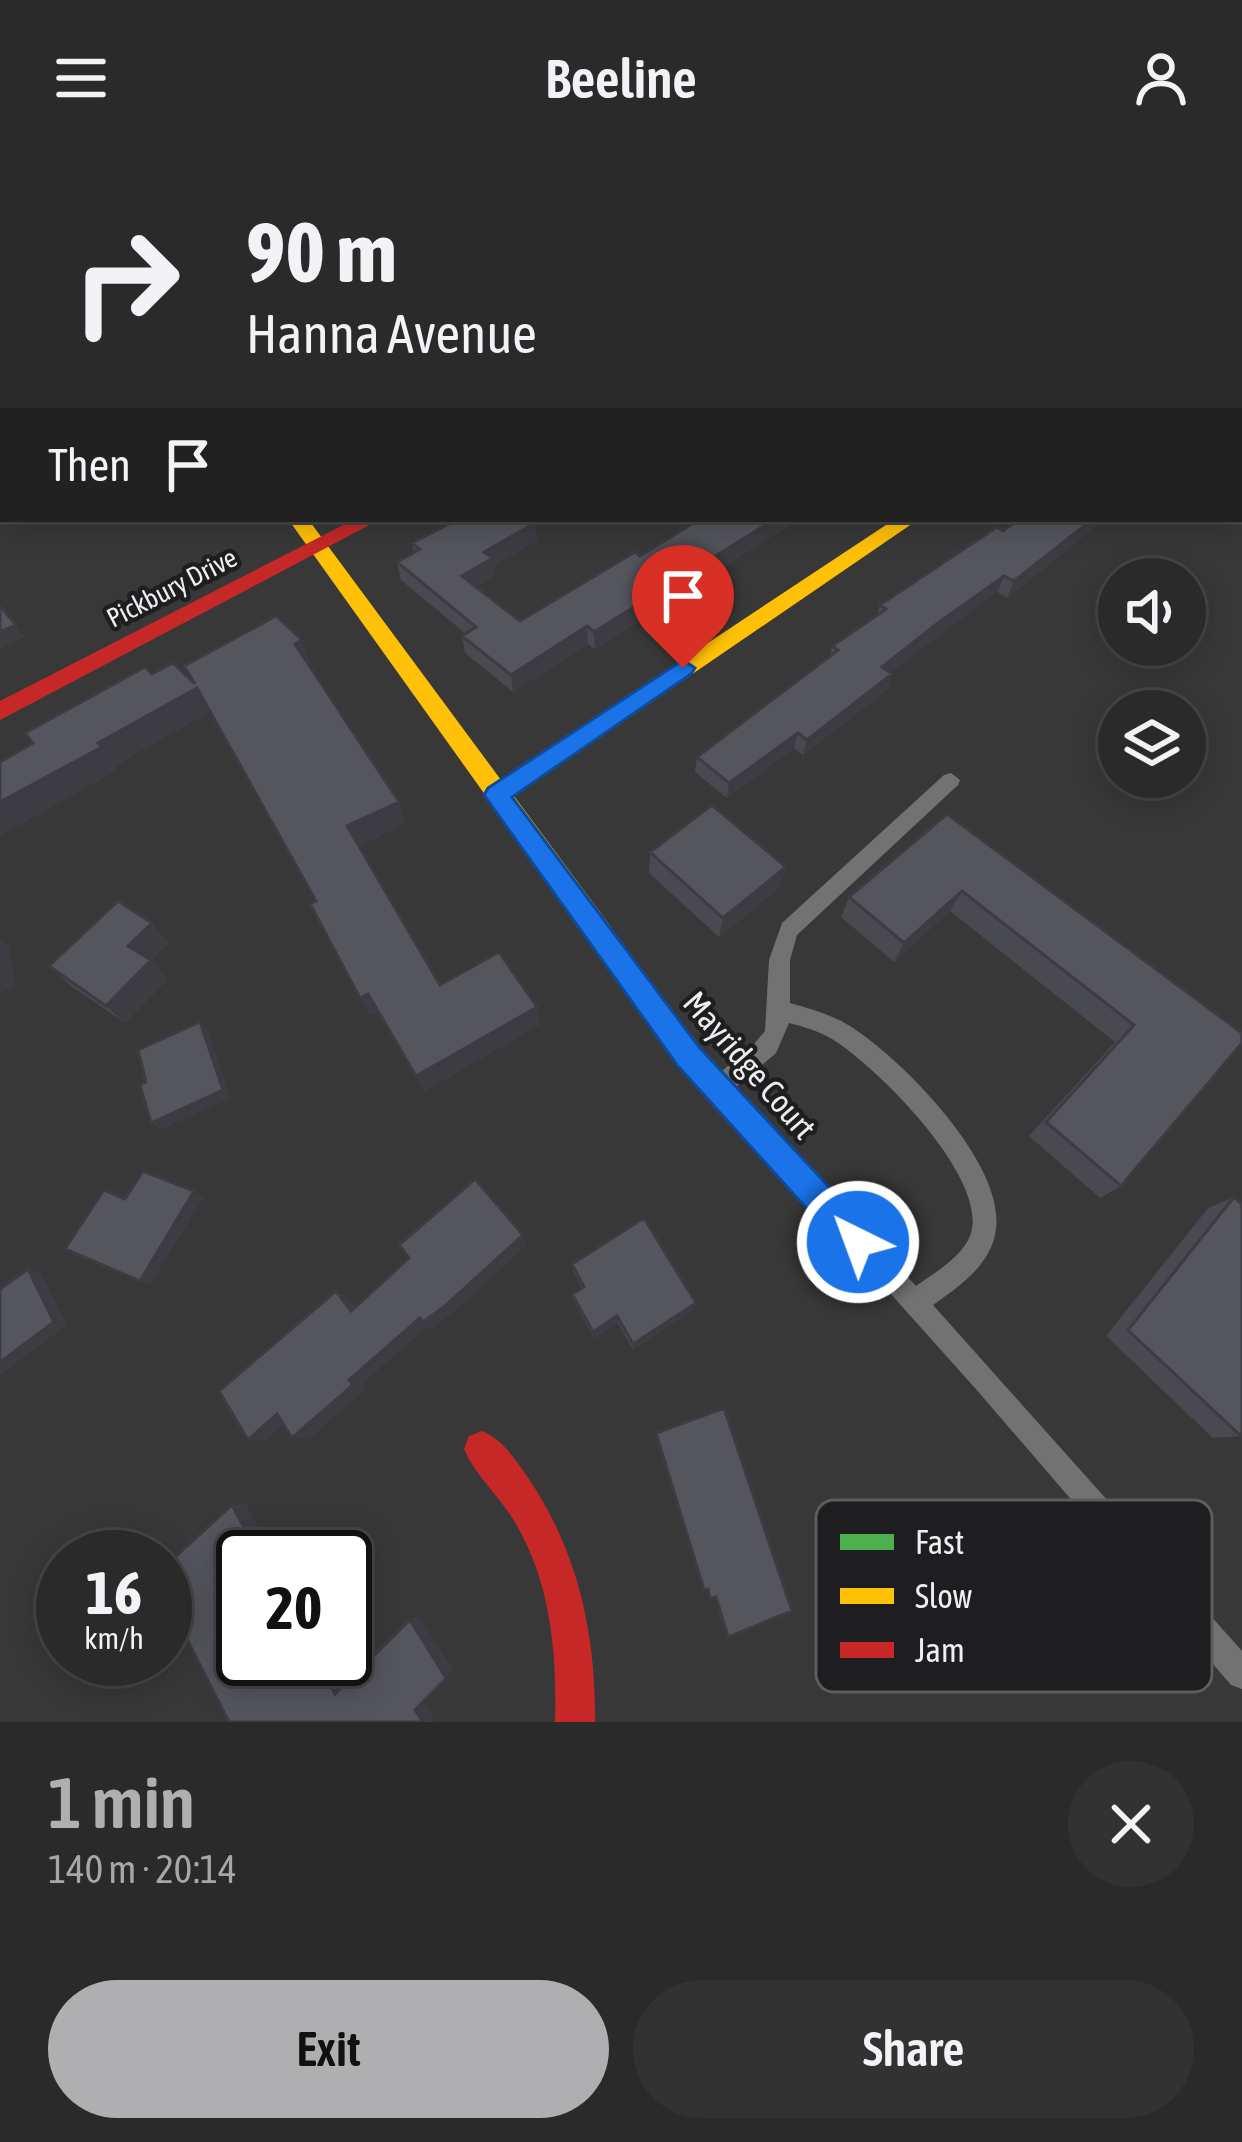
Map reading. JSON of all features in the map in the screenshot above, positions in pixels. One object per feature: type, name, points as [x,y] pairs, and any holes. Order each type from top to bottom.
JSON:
[{"type":"street","name":"Mayridge Court","points":[[300,522],[689,1056]]},
{"type":"street","name":"Pickbury Drive","points":[[0,711],[365,522]]},
{"type":"street","points":[[497,795],[905,522]]},
{"type":"street","points":[[482,1449],[536,1515],[560,1573],[574,1640],[575,1722]]},
{"type":"lane","points":[[718,1088],[768,1047],[778,1010],[778,949],[789,928],[951,780]]},
{"type":"lane","points":[[778,1010],[838,1030],[903,1082],[940,1127],[985,1208],[986,1228],[965,1265],[914,1303]]},
{"type":"lane","name":"Mayridge Court","points":[[689,1056],[1088,1500]]},
{"type":"lane","name":"Mayridge Court","points":[[1212,1640],[1242,1674]]},
{"type":"building","points":[[453,522],[535,523],[484,552],[493,558],[462,576],[520,621],[695,522],[770,522],[594,632],[587,626],[511,675],[462,636],[476,627],[397,562],[420,549],[412,543]]},
{"type":"building","points":[[1015,522],[1089,522],[1014,581],[1004,576],[938,623],[882,667],[892,674],[807,740],[798,733],[729,783],[697,757],[838,650],[832,646],[886,609],[880,605],[997,527],[1003,531]]},
{"type":"building","points":[[0,606],[16,625],[0,632]]},
{"type":"building","points":[[276,616],[302,640],[295,644],[399,802],[347,826],[440,985],[499,952],[537,1007],[416,1076],[368,994],[360,998],[310,904],[316,901],[197,688],[0,802],[0,762],[33,743],[25,733],[145,667],[152,674],[173,663],[195,684],[184,666]]},
{"type":"building","points":[[712,805],[786,867],[723,918],[650,852]]},
{"type":"building","points":[[947,814],[1242,1033],[1242,1043],[1121,1186],[1046,1122],[1134,1025],[962,891],[904,943],[849,897]]},
{"type":"building","points":[[118,901],[152,923],[128,946],[151,960],[106,1006],[49,966]]},
{"type":"building","points":[[200,1022],[223,1090],[151,1123],[140,1085],[146,1082],[138,1050]]},
{"type":"building","points":[[143,1171],[194,1191],[140,1281],[65,1249],[104,1190],[125,1199]]},
{"type":"building","points":[[475,1179],[523,1235],[445,1306],[423,1322],[420,1318],[349,1380],[353,1385],[292,1438],[277,1414],[248,1440],[219,1391],[336,1291],[351,1311],[409,1258],[399,1245]]},
{"type":"building","points":[[1234,1197],[1242,1204],[1242,1437],[1128,1330]]},
{"type":"building","points":[[644,1218],[696,1303],[633,1344],[617,1316],[593,1332],[572,1294],[584,1287],[572,1264]]},
{"type":"building","points":[[28,1269],[54,1322],[0,1362],[0,1289]]},
{"type":"building","points":[[724,1408],[792,1611],[728,1637],[716,1597],[710,1599],[708,1589],[704,1590],[656,1433]]},
{"type":"building","points":[[232,1505],[245,1530],[216,1530],[216,1686],[331,1686],[335,1694],[343,1686],[372,1686],[372,1657],[410,1620],[446,1678],[415,1710],[423,1722],[229,1722],[192,1649],[192,1542]]},
{"type":"traffic: slow","points":[[300,522],[601,935]]},
{"type":"traffic: slow","points":[[497,795],[905,522]]},
{"type":"traffic: jam","points":[[0,711],[365,522]]},
{"type":"traffic: jam","points":[[601,935],[689,1056]]},
{"type":"traffic: jam","points":[[482,1449],[528,1510],[558,1575],[573,1646],[575,1722]]},
{"type":"route","points":[[683,668],[497,795],[689,1056],[858,1242]]}]
